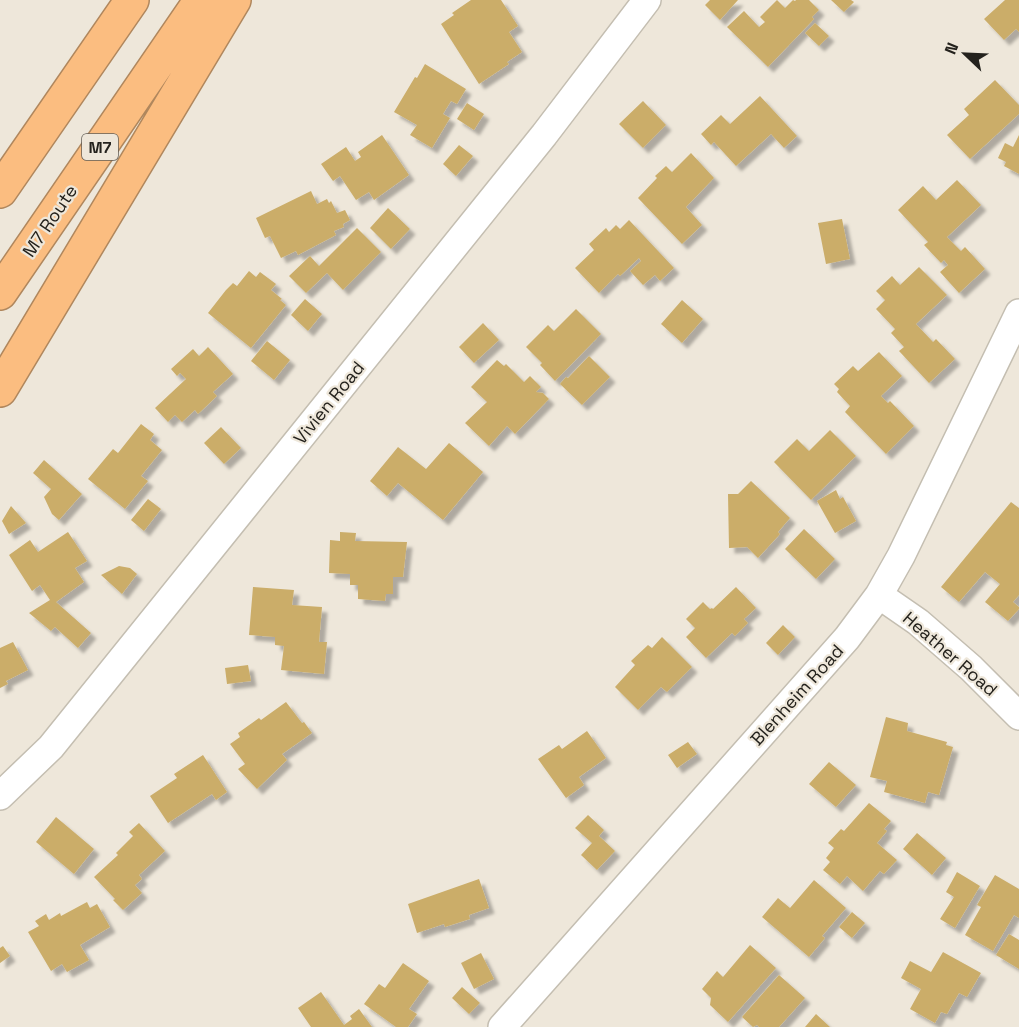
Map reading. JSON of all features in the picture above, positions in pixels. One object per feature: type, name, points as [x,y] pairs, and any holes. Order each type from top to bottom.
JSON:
[{"type":"highway","points":[[0,191],[132,0]]},
{"type":"highway","name":"M7 Route","points":[[0,293],[201,0]]},
{"type":"highway","points":[[0,390],[234,0]]},
{"type":"street","name":"Vivien Road","points":[[0,796],[51,747],[536,144],[647,0]]},
{"type":"street","name":"Blenheim Road","points":[[502,1027],[847,638],[879,595],[901,556],[1019,313]]},
{"type":"street","name":"Heather Road","points":[[879,595],[918,622],[1019,716]]},
{"type":"building","points":[[471,0],[501,0],[518,26],[509,32],[522,52],[507,62],[509,64],[479,84],[441,24]]},
{"type":"building","points":[[710,0],[738,0],[720,20],[705,5]]},
{"type":"building","points":[[777,0],[785,8],[793,0],[809,0],[819,10],[812,17],[814,19],[768,67],[727,27],[744,11],[759,27],[765,22],[760,17]]},
{"type":"building","points":[[831,0],[851,0],[854,2],[844,12]]},
{"type":"building","points":[[1005,0],[1019,0],[1019,32],[1016,29],[1004,40],[984,19]]},
{"type":"building","points":[[815,23],[829,36],[819,46],[805,33]]},
{"type":"building","points":[[425,64],[466,89],[457,104],[451,101],[443,114],[450,118],[432,148],[410,135],[417,125],[394,112]]},
{"type":"building","points":[[995,80],[1019,105],[1019,114],[970,159],[947,135],[969,115],[964,109]]},
{"type":"building","points":[[760,96],[797,136],[784,148],[771,134],[736,166],[714,142],[711,145],[701,134],[721,115],[730,124]]},
{"type":"building","points":[[643,101],[666,125],[643,148],[619,124]]},
{"type":"building","points":[[467,103],[484,114],[474,130],[457,119]]},
{"type":"building","points":[[382,135],[409,175],[374,200],[369,192],[356,200],[340,176],[333,181],[321,164],[346,147],[355,161],[361,157],[358,152]]},
{"type":"building","points":[[1019,135],[1019,174],[1004,166],[1006,162],[998,158],[1005,143],[1013,147]]},
{"type":"building","points":[[459,145],[473,156],[456,176],[443,164]]},
{"type":"building","points":[[691,153],[714,178],[686,207],[702,225],[682,244],[638,198],[666,166],[672,172]]},
{"type":"building","points":[[957,180],[981,205],[947,237],[961,251],[965,247],[985,269],[959,293],[940,272],[948,265],[944,260],[941,263],[924,245],[928,242],[898,210],[923,186],[936,200]]},
{"type":"building","points":[[311,191],[317,204],[327,199],[329,203],[331,201],[337,213],[345,210],[350,220],[343,224],[344,227],[334,231],[336,235],[298,255],[296,251],[281,258],[270,236],[265,238],[256,218]]},
{"type":"building","points":[[388,208],[410,229],[391,249],[370,228]]},
{"type":"building","points":[[842,219],[850,259],[826,264],[818,223]]},
{"type":"building","points":[[629,220],[674,268],[660,281],[655,275],[643,285],[630,271],[641,261],[639,258],[599,293],[575,268],[594,250],[589,244],[606,228],[609,232],[616,225],[620,229]]},
{"type":"building","points":[[357,228],[381,252],[343,290],[327,273],[306,293],[289,276],[310,256],[319,266]]},
{"type":"building","points":[[919,267],[947,295],[916,324],[933,342],[936,339],[955,359],[929,383],[899,351],[904,347],[891,333],[895,329],[876,309],[885,300],[876,291],[892,276],[900,285]]},
{"type":"building","points":[[249,271],[256,277],[260,272],[276,284],[271,290],[286,305],[251,348],[208,313],[226,290],[233,283],[237,286]]},
{"type":"building","points":[[305,299],[322,314],[308,331],[291,315]]},
{"type":"building","points":[[682,300],[703,319],[682,343],[661,324]]},
{"type":"building","points":[[576,309],[601,334],[555,381],[526,347],[548,325],[554,331]]},
{"type":"building","points":[[483,323],[499,340],[474,363],[459,347]]},
{"type":"building","points":[[267,341],[290,360],[274,380],[251,361]]},
{"type":"building","points":[[208,347],[233,374],[213,392],[217,396],[198,414],[195,410],[182,422],[175,415],[168,422],[155,408],[186,379],[180,373],[177,376],[171,369],[193,349],[199,356]]},
{"type":"building","points":[[879,352],[902,376],[881,396],[888,403],[890,401],[914,426],[886,454],[845,412],[850,406],[837,392],[839,389],[834,384],[853,366],[858,371]]},
{"type":"building","points":[[589,356],[610,377],[582,405],[560,384]]},
{"type":"building","points":[[497,360],[504,366],[506,364],[524,382],[530,376],[541,387],[536,392],[543,393],[549,399],[515,434],[507,426],[489,446],[465,423],[487,402],[471,387]]},
{"type":"building","points":[[141,424],[154,434],[150,440],[162,450],[141,476],[148,481],[125,509],[88,479],[113,449],[118,453]]},
{"type":"building","points":[[221,427],[241,448],[224,464],[204,443]]},
{"type":"building","points":[[830,430],[856,456],[811,500],[774,462],[797,439],[809,451]]},
{"type":"building","points":[[449,443],[483,472],[443,520],[398,483],[387,496],[370,481],[398,447],[426,469]]},
{"type":"building","points":[[44,460],[82,494],[59,520],[52,514],[44,497],[51,489],[33,473]]},
{"type":"building","points":[[751,481],[790,518],[778,532],[780,534],[758,558],[747,547],[729,548],[728,494],[738,494]]},
{"type":"building","points":[[836,490],[840,499],[843,497],[856,521],[835,533],[817,501]]},
{"type":"building","points":[[148,499],[161,509],[144,531],[131,520]]},
{"type":"building","points":[[1011,502],[1019,508],[1019,595],[1013,602],[1019,609],[1008,621],[985,602],[1000,584],[985,572],[959,602],[941,587]]},
{"type":"building","points":[[11,506],[26,523],[9,534],[2,521]]},
{"type":"building","points":[[804,529],[835,559],[816,579],[785,549]]},
{"type":"building","points":[[68,532],[87,561],[75,568],[84,582],[56,602],[91,633],[78,648],[55,627],[51,631],[29,613],[50,600],[40,585],[32,591],[9,555],[30,540],[38,552]]},
{"type":"building","points":[[340,532],[356,533],[355,541],[407,542],[403,577],[393,577],[393,594],[386,594],[385,601],[358,599],[358,585],[350,585],[350,574],[329,573],[330,540],[340,541]]},
{"type":"building","points":[[119,566],[130,568],[137,574],[122,594],[101,575]]},
{"type":"building","points":[[253,587],[294,590],[292,605],[322,607],[319,642],[327,642],[324,674],[281,670],[284,646],[275,645],[275,637],[249,635]]},
{"type":"building","points":[[736,587],[756,608],[744,619],[748,623],[735,636],[732,633],[706,658],[686,637],[695,628],[686,619],[703,602],[713,609]]},
{"type":"building","points":[[783,625],[795,637],[778,655],[766,643]]},
{"type":"building","points":[[662,637],[692,667],[667,692],[661,687],[638,710],[615,687],[635,665],[631,661],[648,645],[652,648]]},
{"type":"building","points":[[13,642],[28,670],[6,681],[8,684],[0,688],[0,648]]},
{"type":"building","points":[[248,665],[251,681],[227,684],[225,668]]},
{"type":"building","points":[[286,702],[312,733],[282,754],[287,760],[257,789],[238,769],[245,764],[230,744],[240,737],[238,733]]},
{"type":"building","points":[[886,717],[908,723],[907,731],[947,742],[946,745],[953,747],[939,795],[928,792],[925,803],[884,792],[887,781],[870,777]]},
{"type":"building","points":[[587,731],[606,758],[579,777],[584,785],[566,798],[538,759],[559,745],[562,749]]},
{"type":"building","points":[[688,742],[697,754],[677,768],[668,755]]},
{"type":"building","points":[[203,755],[227,792],[216,800],[212,794],[168,823],[150,796],[177,778],[174,774]]},
{"type":"building","points":[[829,762],[856,785],[836,807],[809,784]]},
{"type":"building","points":[[869,803],[891,821],[884,829],[887,831],[877,843],[897,860],[884,874],[880,871],[863,891],[847,876],[840,884],[823,870],[830,862],[826,858],[834,848],[828,843],[841,829],[844,831]]},
{"type":"building","points":[[588,815],[604,830],[599,836],[615,851],[597,870],[581,855],[592,843],[575,828]]},
{"type":"building","points":[[56,817],[94,849],[74,874],[36,842]]},
{"type":"building","points":[[139,823],[165,851],[139,875],[142,879],[135,885],[142,893],[123,910],[94,877],[118,855],[116,853],[133,836],[129,832]]},
{"type":"building","points":[[917,833],[946,858],[932,875],[903,849]]},
{"type":"building","points":[[957,872],[980,886],[955,928],[940,919],[954,897],[946,892]]},
{"type":"building","points":[[995,875],[1019,889],[1019,918],[1014,915],[993,951],[965,935],[981,907],[977,905]]},
{"type":"building","points":[[479,879],[489,908],[469,915],[470,919],[445,927],[444,924],[417,933],[408,904]]},
{"type":"building","points":[[814,880],[846,908],[822,936],[825,938],[809,957],[762,917],[778,898],[790,908]]},
{"type":"building","points":[[87,902],[90,908],[97,904],[110,927],[80,945],[89,960],[67,972],[62,964],[51,971],[28,932],[39,926],[35,921],[46,914],[49,920]]},
{"type":"building","points":[[852,912],[865,923],[852,938],[839,927]]},
{"type":"building","points":[[1009,934],[1019,940],[1019,969],[996,955]]},
{"type":"building","points":[[750,945],[776,968],[728,1022],[710,1005],[711,998],[702,989],[717,971],[723,977]]},
{"type":"building","points":[[3,946],[10,956],[0,963],[0,948]]},
{"type":"building","points":[[943,952],[981,973],[967,997],[959,993],[947,1014],[941,1012],[935,1023],[910,1009],[921,989],[901,978],[910,961],[931,972]]},
{"type":"building","points":[[481,953],[494,979],[474,989],[461,963]]},
{"type":"building","points":[[403,963],[429,981],[409,1009],[417,1014],[408,1027],[396,1027],[364,1004],[379,984],[385,988]]},
{"type":"building","points":[[779,975],[805,998],[779,1027],[759,1027],[757,1025],[753,1027],[742,1017]]},
{"type":"building","points":[[462,987],[480,1003],[469,1014],[452,998]]},
{"type":"building","points":[[321,992],[344,1025],[359,1009],[372,1027],[311,1027],[298,1008]]},
{"type":"building","points":[[816,1014],[830,1027],[805,1027]]}]
